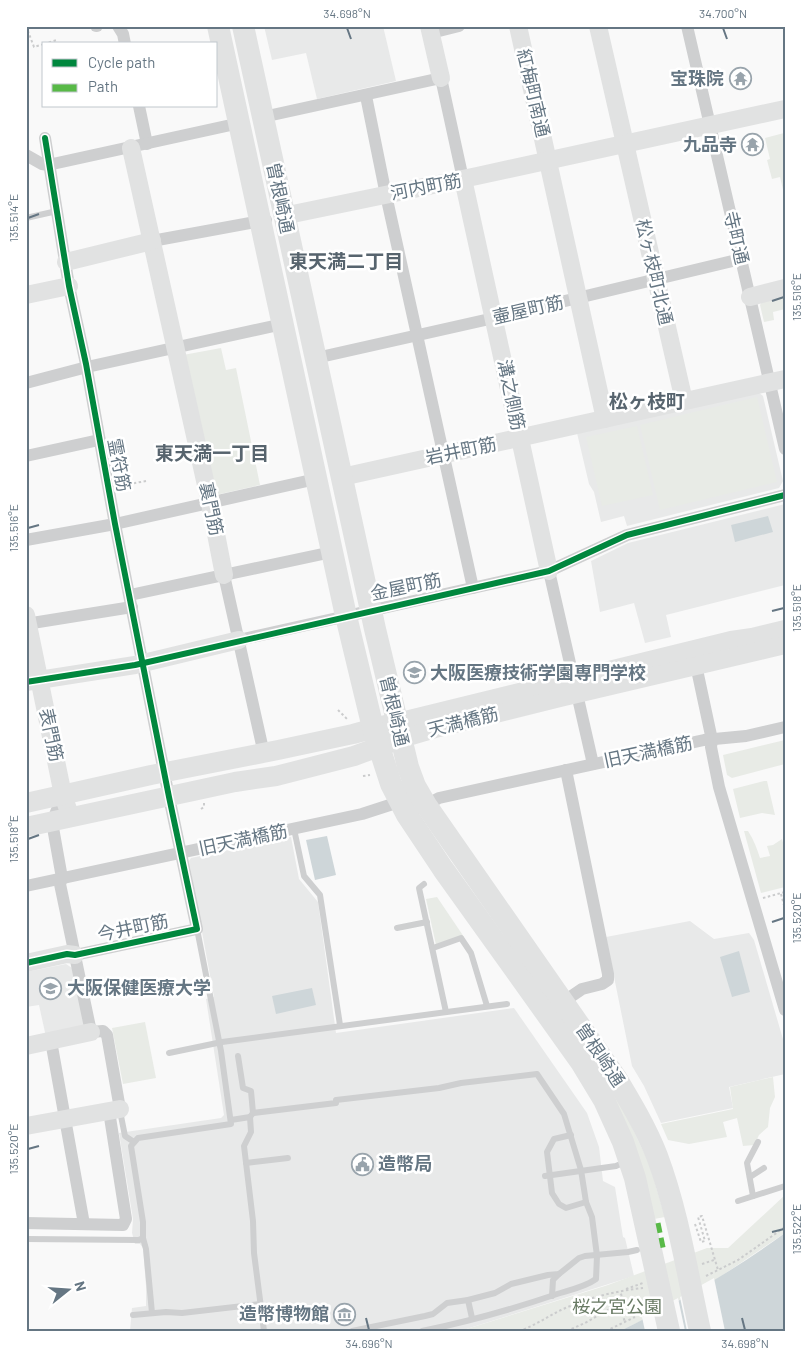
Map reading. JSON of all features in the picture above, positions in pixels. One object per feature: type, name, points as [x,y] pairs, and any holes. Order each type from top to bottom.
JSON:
[{"type":"highway","name":"曽根崎通","points":[[218,26],[346,616],[376,738],[391,784],[399,802],[443,869],[581,1062],[604,1100],[630,1161],[640,1196],[645,1253],[669,1331]]},
{"type":"highway","name":"曽根崎通","points":[[243,26],[371,610],[408,767],[415,786],[426,805],[616,1078],[647,1132],[664,1177],[676,1219],[700,1331]]},
{"type":"main road","name":"天満橋筋","points":[[26,803],[164,772],[264,754],[376,738],[399,730]]},
{"type":"main road","name":"天満橋筋","points":[[26,827],[235,782],[276,776],[354,756],[376,738]]},
{"type":"street","points":[[118,26],[125,42]]},
{"type":"street","points":[[430,30],[459,26]]},
{"type":"street","name":"紅梅町南通","points":[[518,26],[605,419]]},
{"type":"street","name":"松ヶ枝町北通","points":[[598,26],[684,401]]},
{"type":"street","name":"寺町通","points":[[687,26],[750,296],[777,381],[785,449]]},
{"type":"street","name":"溝之側筋","points":[[430,30],[574,687],[593,764]]},
{"type":"street","points":[[262,117],[366,96],[441,78]]},
{"type":"street","points":[[366,96],[473,588]]},
{"type":"street","name":"裏門筋","points":[[139,108],[139,146],[152,241],[264,754]]},
{"type":"street","name":"河内町筋","points":[[66,262],[152,241],[260,221],[463,179],[785,109]]},
{"type":"street","points":[[26,155],[42,164],[48,165],[240,123]]},
{"type":"street","name":"霊符筋","points":[[45,138],[50,159],[48,165],[69,286],[87,367],[115,524],[197,929]]},
{"type":"street","name":"壷屋町筋","points":[[316,358],[418,336],[741,259]]},
{"type":"street","points":[[26,295],[69,286]]},
{"type":"street","points":[[750,296],[785,288]]},
{"type":"street","points":[[26,382],[283,324]]},
{"type":"street","name":"岩井町筋","points":[[342,477],[777,381]]},
{"type":"street","points":[[26,456],[100,440]]},
{"type":"street","points":[[26,540],[115,524],[316,479]]},
{"type":"street","name":"金屋町筋","points":[[33,681],[142,657],[239,640],[549,571],[627,535],[785,495]]},
{"type":"street","points":[[27,621],[131,601],[224,575],[332,552]]},
{"type":"street","name":"表門筋","points":[[27,621],[33,681],[63,796],[71,818]]},
{"type":"street","name":"天満橋筋","points":[[399,730],[574,687],[731,640],[785,630]]},
{"type":"street","name":"天満橋筋","points":[[574,687],[696,665],[785,645]]},
{"type":"street","points":[[696,665],[712,740],[711,747],[719,787],[785,1010]]},
{"type":"street","name":"旧天満橋筋","points":[[426,805],[439,798],[593,764],[704,740],[746,736],[785,727]]},
{"type":"street","points":[[563,1002],[582,989],[602,984],[608,980],[566,770]]},
{"type":"street","points":[[63,796],[52,822],[62,878],[60,884],[91,1032]]},
{"type":"street","name":"旧天満橋筋","points":[[26,886],[362,814],[399,802]]},
{"type":"street","name":"今井町筋","points":[[75,955],[197,929]]},
{"type":"street","points":[[26,963],[67,954],[75,955]]},
{"type":"street","points":[[26,1046],[91,1032],[103,1031],[107,1035],[126,1219],[123,1225],[26,1223]]},
{"type":"street","points":[[51,1041],[84,1224]]},
{"type":"street","points":[[26,1126],[114,1110]]},
{"type":"lane","points":[[26,218],[57,211]]},
{"type":"lane","points":[[294,829],[304,876],[320,894],[340,1025]]},
{"type":"lane","points":[[424,884],[419,888],[425,918],[428,922],[446,1012]]},
{"type":"lane","points":[[397,928],[428,922]]},
{"type":"lane","points":[[152,1313],[146,1249],[143,1238],[144,1222],[131,1146],[138,1138],[232,1124],[221,1051],[218,1044],[197,929]]},
{"type":"lane","points":[[432,948],[461,938],[471,953],[487,1006]]},
{"type":"lane","points":[[169,1053],[340,1025],[507,1004]]},
{"type":"lane","points":[[238,1056],[243,1088],[251,1092],[251,1132],[244,1146],[264,1331]]},
{"type":"lane","points":[[231,1120],[252,1115],[336,1103],[336,1100],[537,1074],[564,1114],[571,1135],[581,1170],[586,1202],[592,1217],[597,1256],[596,1278],[585,1285],[552,1296],[425,1330],[425,1316]]},
{"type":"lane","points":[[114,1110],[125,1136],[134,1142]]},
{"type":"lane","points":[[571,1135],[557,1137],[551,1143],[548,1152],[547,1176],[552,1193],[559,1204],[566,1208],[586,1202]]},
{"type":"lane","points":[[753,1196],[747,1162],[758,1142]]},
{"type":"lane","points":[[246,1163],[288,1158]]},
{"type":"lane","points":[[547,1176],[616,1166],[630,1161]]},
{"type":"lane","points":[[750,1177],[764,1168]]},
{"type":"lane","points":[[738,1201],[785,1186]]},
{"type":"lane","points":[[26,1239],[138,1240],[143,1238]]},
{"type":"lane","points":[[552,1296],[553,1280],[579,1258],[645,1253]]},
{"type":"lane","points":[[352,1331],[391,1327],[433,1314],[447,1304],[495,1293],[512,1284],[559,1274]]},
{"type":"lane","points":[[468,1300],[472,1318]]},
{"type":"lane","points":[[133,1315],[166,1312],[182,1313],[260,1304]]},
{"type":"path","points":[[26,26],[34,47],[42,45]]},
{"type":"path","points":[[26,39],[30,38]]},
{"type":"path","points":[[50,42],[57,40]]},
{"type":"path","points":[[108,488],[146,481]]},
{"type":"path","points":[[338,710],[347,719]]},
{"type":"path","points":[[364,776],[375,774]]},
{"type":"path","points":[[760,899],[785,892]]},
{"type":"path","points":[[781,894],[785,909]]},
{"type":"path","points":[[693,1217],[701,1242],[705,1241],[698,1217],[702,1216],[718,1270]]},
{"type":"path","points":[[567,1331],[624,1301]]},
{"type":"path","points":[[619,1304],[625,1322]]},
{"type":"path","points":[[606,1331],[636,1317]]},
{"type":"shaded area","points":[[264,26],[383,26],[396,81],[317,99],[306,53],[272,60]]},
{"type":"shaded area","points":[[758,392],[763,396],[783,481],[779,488],[627,526],[624,516],[601,522],[594,492],[589,484],[577,433]]},
{"type":"shaded area","points":[[785,504],[785,585],[666,615],[671,637],[645,643],[634,603],[600,612],[591,561],[628,543]]},
{"type":"shaded area","points":[[768,516],[773,532],[735,542],[731,525]]},
{"type":"shaded area","points":[[327,836],[336,875],[315,880],[306,840]]},
{"type":"shaded area","name":"造幣局","points":[[291,837],[299,879],[318,902],[336,1033],[514,1008],[587,1113],[599,1147],[603,1181],[615,1187],[623,1237],[625,1238],[634,1276],[460,1331],[130,1331],[132,1308],[146,1306],[146,1286],[143,1248],[140,1244],[135,1244],[132,1233],[133,1219],[119,1133],[221,1118],[224,1115],[206,999],[214,997],[189,861],[191,858]]},
{"type":"shaded area","points":[[690,921],[714,939],[749,933],[754,940],[785,1046],[785,1074],[729,1087],[733,1108],[661,1123],[644,1086],[632,1066],[606,937]]},
{"type":"shaded area","points":[[739,951],[750,992],[732,997],[720,957]]},
{"type":"shaded area","name":"大阪保健医療大学","points":[[66,964],[72,968],[84,1023],[81,1029],[46,1037],[39,1005],[26,1007],[26,972]]},
{"type":"shaded area","points":[[312,988],[316,1005],[276,1014],[272,996]]},
{"type":"shaded area","points":[[785,1233],[785,1331],[620,1331],[705,1286]]},
{"type":"green space","points":[[784,133],[785,198],[780,177],[772,179],[767,160],[770,159],[765,138]]},
{"type":"green space","points":[[785,294],[785,309],[773,312],[774,320],[764,322],[760,305],[763,299]]},
{"type":"green space","points":[[221,348],[226,370],[236,368],[260,485],[211,496],[183,355]]},
{"type":"green space","points":[[757,397],[777,482],[660,510],[640,425]]},
{"type":"green space","points":[[637,426],[653,495],[602,506],[586,437]]},
{"type":"green space","points":[[785,740],[785,764],[732,778],[727,775],[723,755]]},
{"type":"green space","points":[[767,781],[775,815],[762,813],[740,818],[733,789]]},
{"type":"green space","points":[[744,831],[748,831],[750,834],[760,858],[770,856],[767,846],[773,845],[782,839],[785,849],[785,887],[761,893]]},
{"type":"green space","points":[[437,897],[464,937],[436,945],[426,899]]},
{"type":"green space","points":[[145,1022],[156,1078],[123,1084],[112,1028]]},
{"type":"green space","points":[[567,1022],[617,1096],[649,1163],[665,1217],[654,1219]]},
{"type":"green space","points":[[773,1077],[775,1097],[770,1108],[768,1127],[759,1135],[754,1145],[743,1146],[737,1118],[723,1122],[727,1137],[689,1144],[668,1140],[661,1124],[733,1109],[730,1087]]},
{"type":"green space","name":"桜之宮公園","points":[[785,1195],[785,1233],[714,1281],[620,1331],[460,1331],[608,1285],[707,1248],[728,1248]]},
{"type":"pier","points":[[714,1278],[725,1331],[687,1331],[680,1297]]},
{"type":"pier","points":[[678,1298],[685,1331],[645,1331],[642,1317]]},
{"type":"marked path","points":[[658,1223],[664,1252]]},
{"type":"cycle path","points":[[26,963],[67,954],[75,955],[197,929],[169,797],[115,524],[86,364],[69,286],[45,138]]},
{"type":"cycle path","points":[[26,682],[135,665],[549,571],[627,535],[785,495]]},
{"type":"place","name":"宝珠院","points":[[740,79]]},
{"type":"place","name":"九品寺","points":[[753,145]]},
{"type":"place","name":"大阪医療技術学園専門学校","points":[[414,673]]},
{"type":"place","name":"大阪保健医療大学","points":[[51,988]]},
{"type":"place","name":"造幣局","points":[[362,1164]]},
{"type":"place","name":"造幣博物館","points":[[345,1314]]},
{"type":"district","name":"東天満二丁目","points":[[346,261]]},
{"type":"district","name":"松ヶ枝町","points":[[647,401]]},
{"type":"district","name":"東天満一丁目","points":[[212,453]]}]
